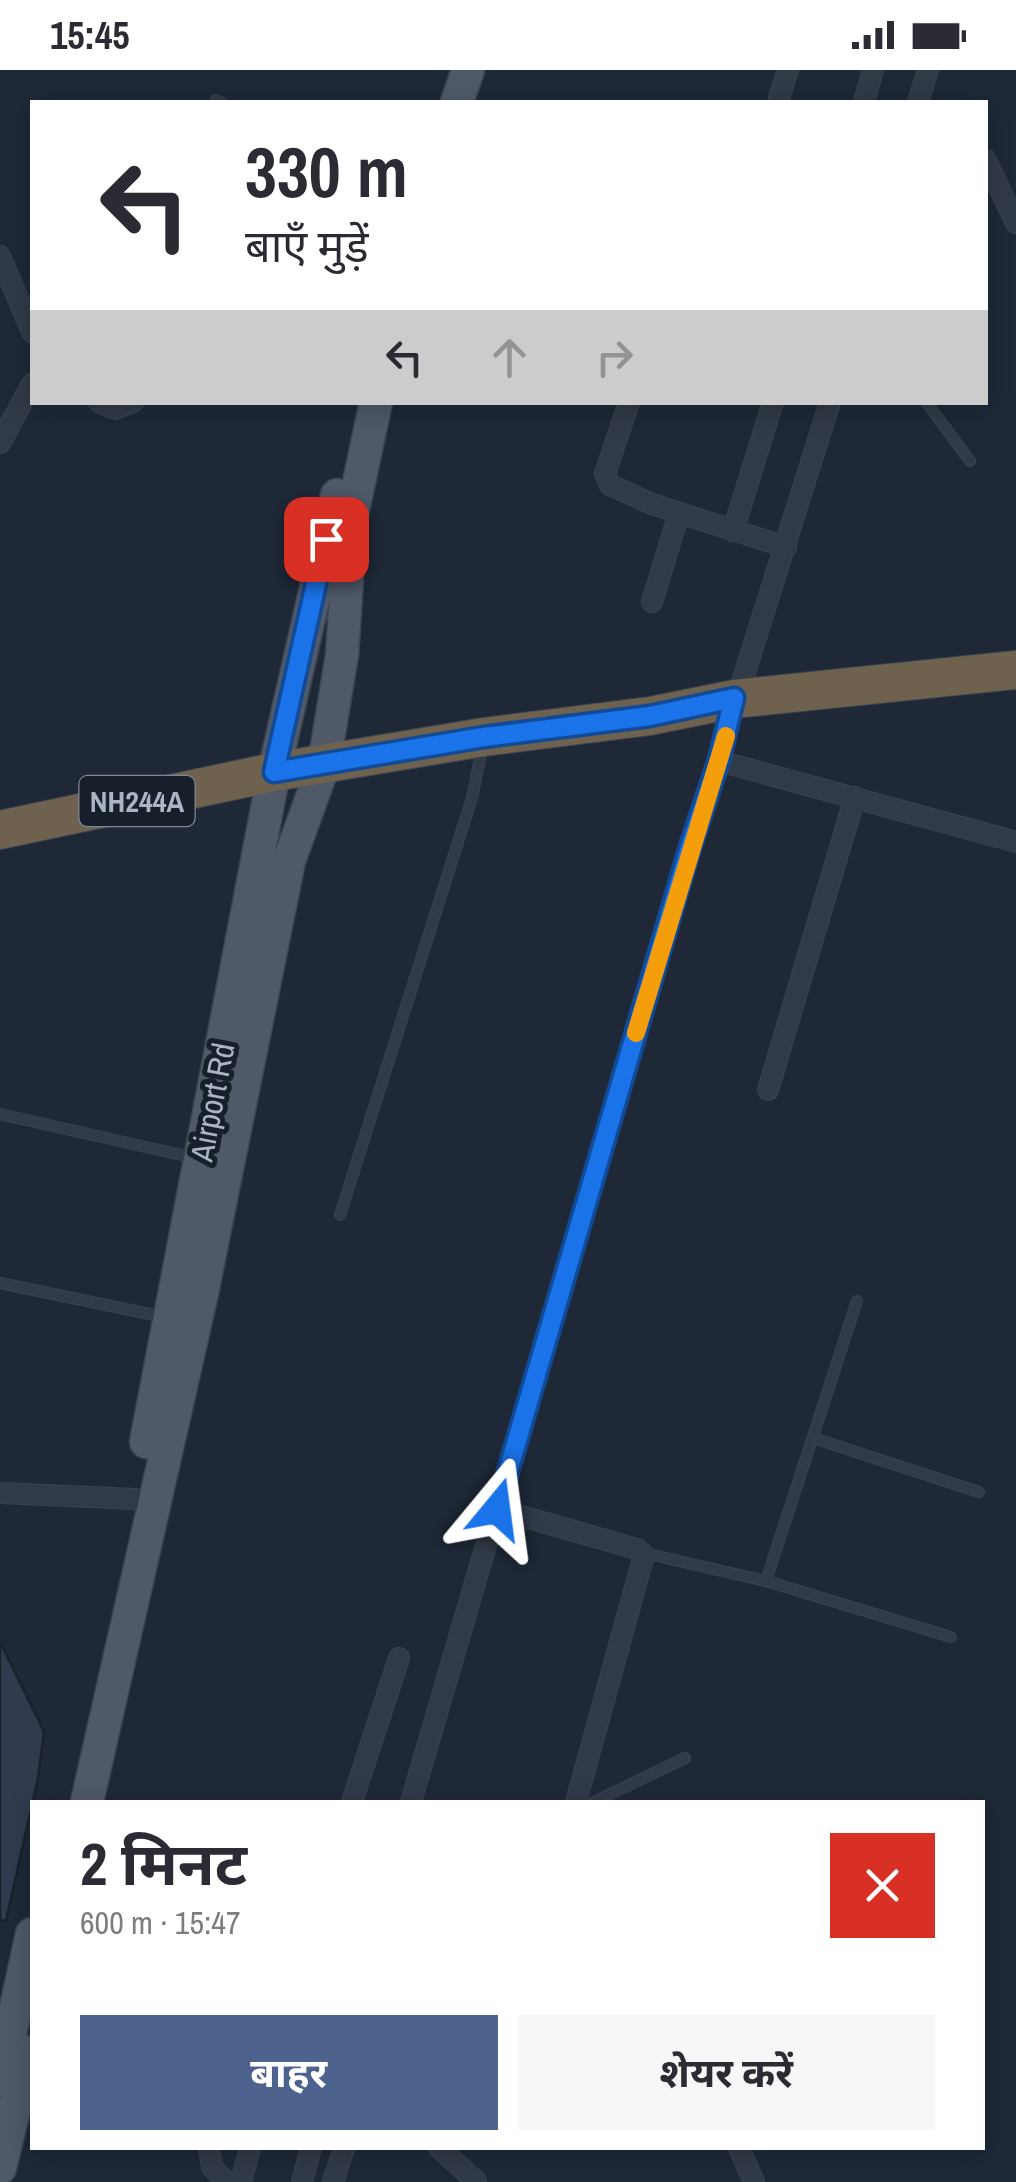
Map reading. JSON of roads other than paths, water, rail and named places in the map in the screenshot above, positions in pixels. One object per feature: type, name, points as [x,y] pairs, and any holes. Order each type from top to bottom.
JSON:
[{"type":"highway","name":"NH244A","points":[[0,830],[274,772],[484,737],[650,716],[734,698],[1016,670]]},
{"type":"main road","points":[[439,100],[450,70]]},
{"type":"main road","points":[[459,100],[468,70]]},
{"type":"main road","name":"Airport Rd","points":[[66,1800],[135,1499],[274,772],[358,405]]},
{"type":"main road","points":[[87,1800],[202,1293],[289,861],[324,764],[342,654],[351,520],[375,405]]},
{"type":"main road","points":[[0,2080],[30,1943]]},
{"type":"main road","points":[[0,2168],[30,2041]]},
{"type":"street","points":[[780,98],[788,70]]},
{"type":"street","points":[[865,100],[873,70]]},
{"type":"street","points":[[919,100],[928,70]]},
{"type":"street","points":[[988,165],[1016,223]]},
{"type":"street","points":[[0,256],[30,327]]},
{"type":"street","points":[[0,444],[30,388]]},
{"type":"street","points":[[628,405],[606,482],[679,513],[786,546]]},
{"type":"street","points":[[733,531],[772,405]]},
{"type":"street","points":[[412,1800],[690,847],[719,760],[734,698],[829,405]]},
{"type":"street","points":[[652,602],[679,513]]},
{"type":"street","points":[[719,760],[1016,842]]},
{"type":"street","points":[[768,1090],[855,798]]},
{"type":"street","points":[[0,1493],[135,1499]]},
{"type":"street","points":[[497,1509],[643,1553],[577,1800]]},
{"type":"street","points":[[353,1800],[399,1658]]},
{"type":"street","points":[[209,2150],[212,2167],[226,2182]]},
{"type":"street","points":[[241,2182],[249,2150]]},
{"type":"street","points":[[302,2182],[310,2150]]},
{"type":"street","points":[[332,2182],[343,2150]]},
{"type":"street","points":[[441,2150],[476,2181]]},
{"type":"street","points":[[740,2150],[754,2182]]},
{"type":"lane","points":[[928,405],[970,461]]},
{"type":"lane","points":[[340,1215],[472,798],[484,737]]},
{"type":"lane","points":[[0,1114],[201,1159]]},
{"type":"lane","points":[[0,1283],[170,1319]]},
{"type":"lane","points":[[766,1581],[856,1300]]},
{"type":"lane","points":[[813,1438],[979,1492]]},
{"type":"lane","points":[[643,1553],[766,1581],[951,1637]]},
{"type":"lane","points":[[598,1800],[685,1758]]}]
